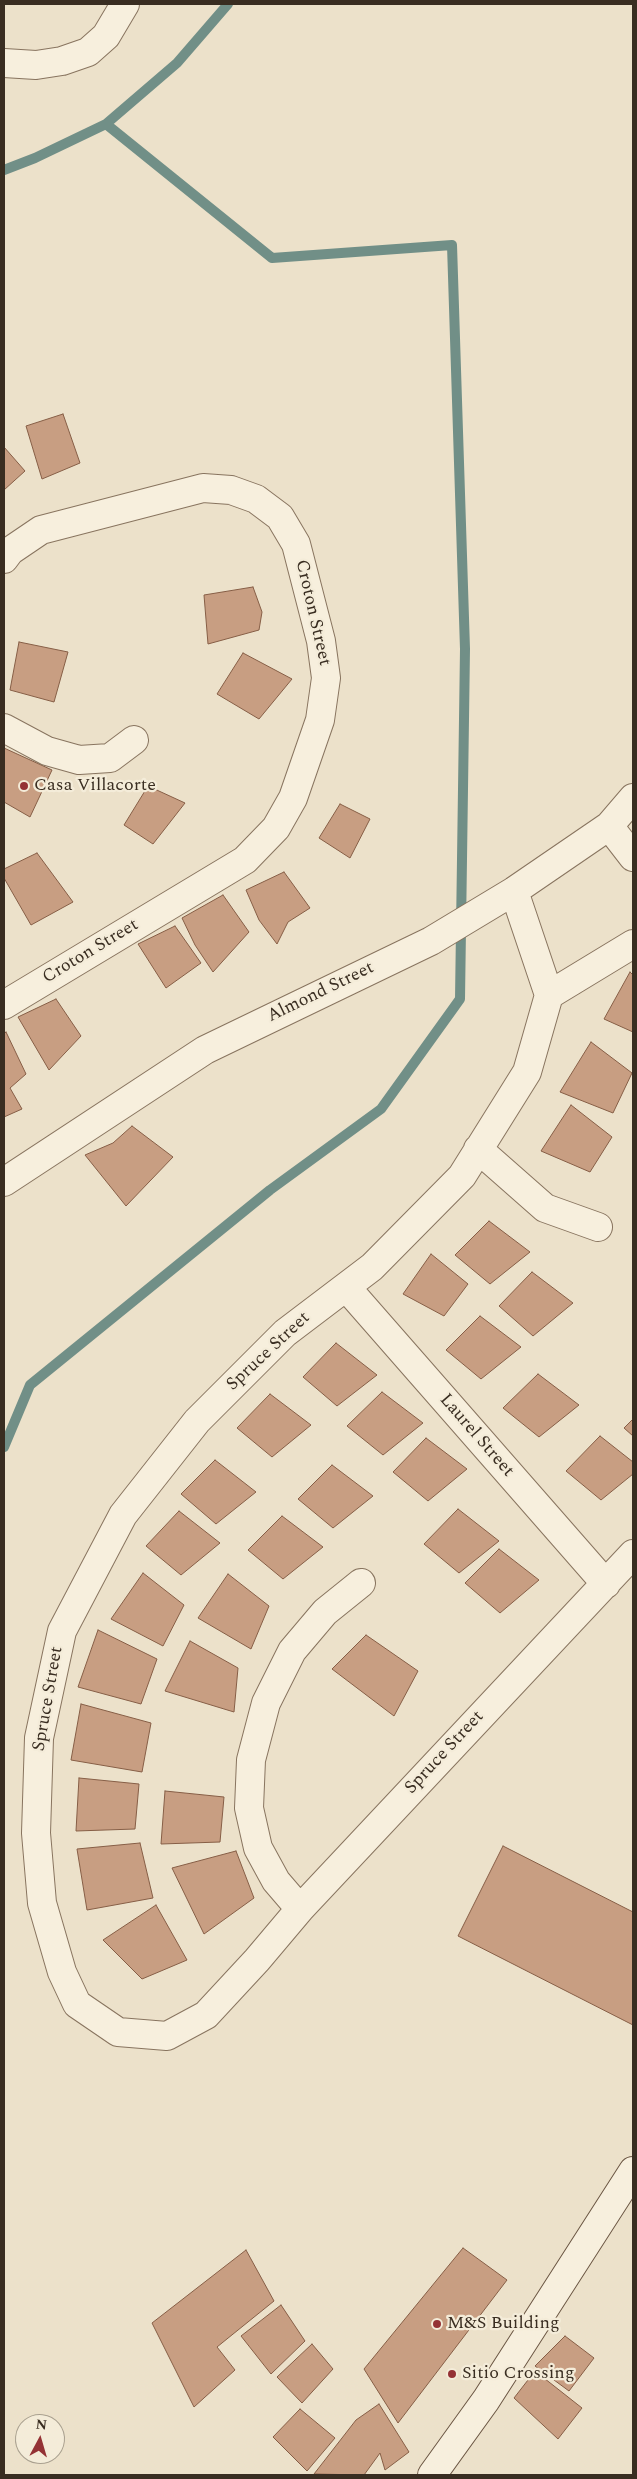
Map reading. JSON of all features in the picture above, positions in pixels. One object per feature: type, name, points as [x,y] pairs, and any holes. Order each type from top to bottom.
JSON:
[{"type":"street","points":[[4,63],[36,65],[62,61],[88,52],[106,36],[125,4]]},
{"type":"street","name":"Croton Street","points":[[4,560],[10,551],[41,530],[203,488],[231,490],[256,499],[280,517],[296,544],[321,641],[326,678],[320,720],[293,798],[276,828],[245,860],[4,1005]]},
{"type":"street","points":[[4,728],[47,750],[79,760],[110,758],[134,740]]},
{"type":"street","name":"Almond Street","points":[[4,1182],[205,1050],[431,941],[514,891],[610,826],[633,798]]},
{"type":"street","points":[[610,826],[633,857]]},
{"type":"street","points":[[514,891],[549,995],[633,944]]},
{"type":"street","name":"Spruce Street","points":[[549,995],[527,1072],[462,1176],[372,1267],[285,1332],[197,1421],[123,1515],[62,1630],[39,1738],[36,1833],[42,1904],[62,1972],[77,2004],[118,2032],[167,2036],[206,2015],[257,1960],[300,1909],[476,1719],[633,1554]]},
{"type":"street","points":[[478,1149],[545,1208],[598,1227]]},
{"type":"street","name":"Laurel Street","points":[[346,1287],[606,1584]]},
{"type":"street","points":[[300,1909],[276,1881],[258,1848],[249,1808],[251,1760],[266,1703],[292,1651],[325,1612],[361,1583]]},
{"type":"street","points":[[432,2475],[486,2400],[633,2171]]},
{"type":"building","points":[[63,414],[80,463],[42,479],[26,426]]},
{"type":"building","points":[[4,447],[25,471],[4,490]]},
{"type":"building","points":[[253,587],[262,612],[259,630],[208,644],[204,595]]},
{"type":"building","points":[[19,642],[68,652],[54,702],[10,690]]},
{"type":"building","points":[[243,653],[292,679],[259,719],[217,694]]},
{"type":"building","name":"Casa Villacorte","points":[[4,748],[52,770],[30,817],[4,802]]},
{"type":"building","points":[[148,786],[185,803],[153,844],[124,825]]},
{"type":"building","points":[[340,804],[370,819],[350,858],[319,838]]},
{"type":"building","points":[[37,853],[73,902],[31,925],[4,878],[4,869]]},
{"type":"building","points":[[284,872],[310,908],[288,922],[277,944],[259,920],[246,890]]},
{"type":"building","points":[[223,895],[249,932],[213,972],[195,945],[182,918]]},
{"type":"building","points":[[175,926],[201,963],[166,988],[138,944]]},
{"type":"building","points":[[630,972],[633,975],[633,1032],[604,1019]]},
{"type":"building","points":[[56,999],[81,1036],[49,1070],[18,1017]]},
{"type":"building","points":[[6,1032],[26,1074],[10,1088],[22,1109],[4,1117],[4,1034]]},
{"type":"building","points":[[591,1042],[632,1073],[613,1113],[560,1092]]},
{"type":"building","points":[[571,1105],[612,1137],[590,1172],[541,1151]]},
{"type":"building","points":[[132,1126],[173,1157],[126,1206],[85,1155],[113,1143]]},
{"type":"building","points":[[489,1221],[530,1252],[490,1284],[455,1255]]},
{"type":"building","points":[[431,1254],[468,1284],[444,1316],[403,1294]]},
{"type":"building","points":[[532,1272],[573,1303],[533,1336],[499,1306]]},
{"type":"building","points":[[480,1316],[521,1347],[481,1379],[446,1350]]},
{"type":"building","points":[[336,1343],[377,1375],[337,1406],[303,1377]]},
{"type":"building","points":[[538,1374],[579,1405],[539,1437],[503,1408]]},
{"type":"building","points":[[382,1392],[423,1423],[383,1455],[347,1426]]},
{"type":"building","points":[[270,1394],[311,1425],[272,1457],[237,1428]]},
{"type":"building","points":[[633,1419],[633,1436],[624,1428]]},
{"type":"building","points":[[600,1436],[633,1462],[633,1474],[601,1500],[566,1471]]},
{"type":"building","points":[[426,1438],[467,1469],[428,1501],[393,1472]]},
{"type":"building","points":[[215,1460],[256,1492],[216,1524],[181,1494]]},
{"type":"building","points":[[332,1465],[373,1496],[333,1528],[298,1499]]},
{"type":"building","points":[[458,1509],[499,1541],[459,1573],[424,1544]]},
{"type":"building","points":[[179,1511],[220,1543],[181,1575],[146,1546]]},
{"type":"building","points":[[282,1516],[323,1547],[283,1579],[248,1550]]},
{"type":"building","points":[[499,1549],[539,1580],[500,1613],[465,1583]]},
{"type":"building","points":[[143,1573],[184,1605],[163,1646],[111,1619]]},
{"type":"building","points":[[228,1574],[269,1606],[251,1649],[198,1618]]},
{"type":"building","points":[[98,1630],[157,1659],[141,1704],[78,1687]]},
{"type":"building","points":[[366,1635],[418,1671],[394,1716],[332,1669]]},
{"type":"building","points":[[190,1641],[238,1668],[234,1712],[165,1691]]},
{"type":"building","points":[[81,1704],[151,1723],[142,1772],[71,1760]]},
{"type":"building","points":[[79,1778],[139,1784],[135,1829],[76,1831]]},
{"type":"building","points":[[165,1791],[224,1797],[220,1842],[161,1844]]},
{"type":"building","points":[[140,1843],[153,1898],[87,1910],[77,1849]]},
{"type":"building","points":[[503,1846],[633,1912],[633,2025],[458,1936]]},
{"type":"building","points":[[236,1851],[254,1898],[204,1934],[172,1868]]},
{"type":"building","points":[[156,1905],[187,1960],[142,1979],[103,1940]]},
{"type":"building","name":"M&S Building","points":[[463,2248],[507,2280],[398,2423],[364,2369]]},
{"type":"building","points":[[246,2250],[274,2301],[217,2347],[235,2370],[194,2407],[152,2323]]},
{"type":"building","points":[[281,2305],[305,2341],[271,2374],[241,2336]]},
{"type":"building","points":[[565,2336],[594,2358],[569,2391],[535,2366]]},
{"type":"building","points":[[312,2344],[333,2369],[302,2403],[277,2377]]},
{"type":"building","points":[[535,2371],[582,2408],[558,2439],[514,2398]]},
{"type":"building","points":[[379,2404],[409,2452],[385,2470],[380,2453],[364,2475],[314,2474],[356,2420]]},
{"type":"building","points":[[300,2409],[335,2438],[307,2471],[273,2437]]},
{"type":"waterway","points":[[4,170],[35,158],[106,124],[177,63],[228,4]]},
{"type":"waterway","points":[[4,1447],[30,1385],[270,1190],[381,1109],[460,999],[465,649],[452,245],[272,258],[106,124]]},
{"type":"place","name":"Casa Villacorte","points":[[24,786]]},
{"type":"place","name":"M&S Building","points":[[437,2324]]},
{"type":"place","name":"Sitio Crossing","points":[[452,2374]]}]
